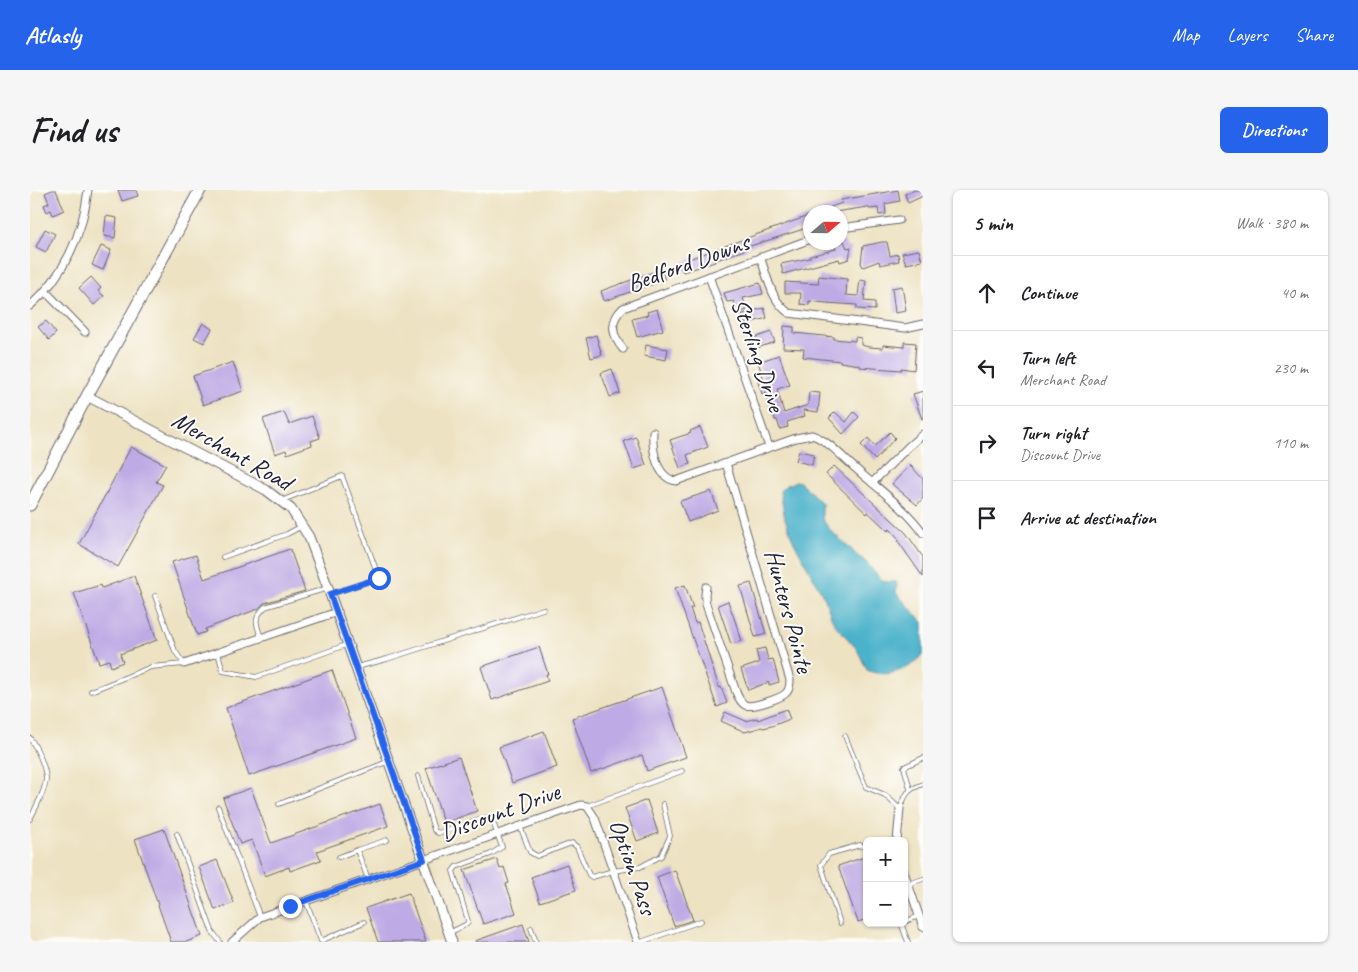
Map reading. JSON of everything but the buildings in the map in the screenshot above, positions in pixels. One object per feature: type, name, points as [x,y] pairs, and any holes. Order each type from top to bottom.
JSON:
[{"type":"highway","points":[[30,505],[87,396],[200,190]]},
{"type":"street","points":[[30,306],[57,276],[74,248],[86,212],[88,190]]},
{"type":"street","points":[[848,227],[899,220]]},
{"type":"street","name":"Bedford Downs","points":[[623,349],[616,339],[613,324],[615,317],[623,308],[803,242]]},
{"type":"street","points":[[760,257],[775,298],[783,309],[789,313],[905,328],[923,324]]},
{"type":"street","name":"Sterling Drive","points":[[709,276],[769,447]]},
{"type":"street","points":[[45,291],[85,332]]},
{"type":"street","name":"Merchant Road","points":[[87,396],[266,490],[291,509],[309,537],[337,612],[451,938]]},
{"type":"street","points":[[653,432],[653,444],[659,466],[662,474],[671,480],[681,480],[769,447],[812,435],[829,445],[910,518],[923,533]]},
{"type":"street","points":[[872,483],[923,434]]},
{"type":"street","name":"Hunters Pointe","points":[[706,587],[706,605],[736,692],[742,703],[755,706],[788,691],[790,680],[726,463]]},
{"type":"street","points":[[184,664],[337,612]]},
{"type":"street","name":"Discount Drive","points":[[233,940],[260,917],[575,806],[587,806]]},
{"type":"street","name":"Option Pass","points":[[587,806],[595,818],[639,942]]},
{"type":"street","points":[[897,837],[900,809]]},
{"type":"street","points":[[908,884],[923,927]]},
{"type":"lane","points":[[261,638],[256,623],[258,615],[265,607],[310,594],[379,578],[342,476],[281,501]]},
{"type":"lane","points":[[223,557],[287,534],[302,526]]},
{"type":"lane","points":[[155,596],[175,652],[184,664]]},
{"type":"lane","points":[[356,667],[386,660],[543,609]]},
{"type":"lane","points":[[218,652],[223,671],[256,677],[348,644]]},
{"type":"lane","points":[[91,691],[151,667],[184,664]]},
{"type":"lane","points":[[846,736],[866,787],[885,795],[900,809],[910,789],[923,784]]},
{"type":"lane","points":[[30,738],[37,747],[46,779],[39,802],[30,819]]},
{"type":"lane","points":[[910,789],[904,767],[923,758]]},
{"type":"lane","points":[[279,804],[389,761]]},
{"type":"lane","points":[[587,806],[682,771]]},
{"type":"lane","points":[[418,776],[434,830],[438,833],[488,817],[493,822],[502,847],[456,867],[453,871],[468,921],[451,938]]},
{"type":"lane","points":[[520,826],[530,852],[537,856],[572,843],[577,846],[592,878],[613,871],[640,867],[661,856],[670,836],[663,804]]},
{"type":"lane","points":[[218,807],[260,917]]},
{"type":"lane","points":[[177,834],[212,931],[220,942]]},
{"type":"lane","points":[[339,857],[387,840]]},
{"type":"lane","points":[[840,924],[821,865],[829,854],[860,845],[863,847]]},
{"type":"lane","points":[[357,850],[368,880]]},
{"type":"lane","points":[[908,884],[923,879]]},
{"type":"lane","points":[[306,901],[321,941],[364,922]]},
{"type":"lane","points":[[908,920],[919,916]]},
{"type":"lane","points":[[639,942],[701,921]]},
{"type":"lane","points":[[904,927],[908,942]]},
{"type":"lane","points":[[531,928],[536,942]]},
{"type":"water","points":[[796,481],[800,482],[822,503],[822,519],[831,531],[856,555],[864,560],[880,579],[887,582],[897,582],[896,593],[923,622],[923,654],[915,663],[904,669],[886,674],[867,670],[857,649],[837,627],[825,599],[794,542],[785,519],[780,491],[785,486]]},
{"type":"route","points":[[290,906],[424,860],[330,594],[379,578]]}]
